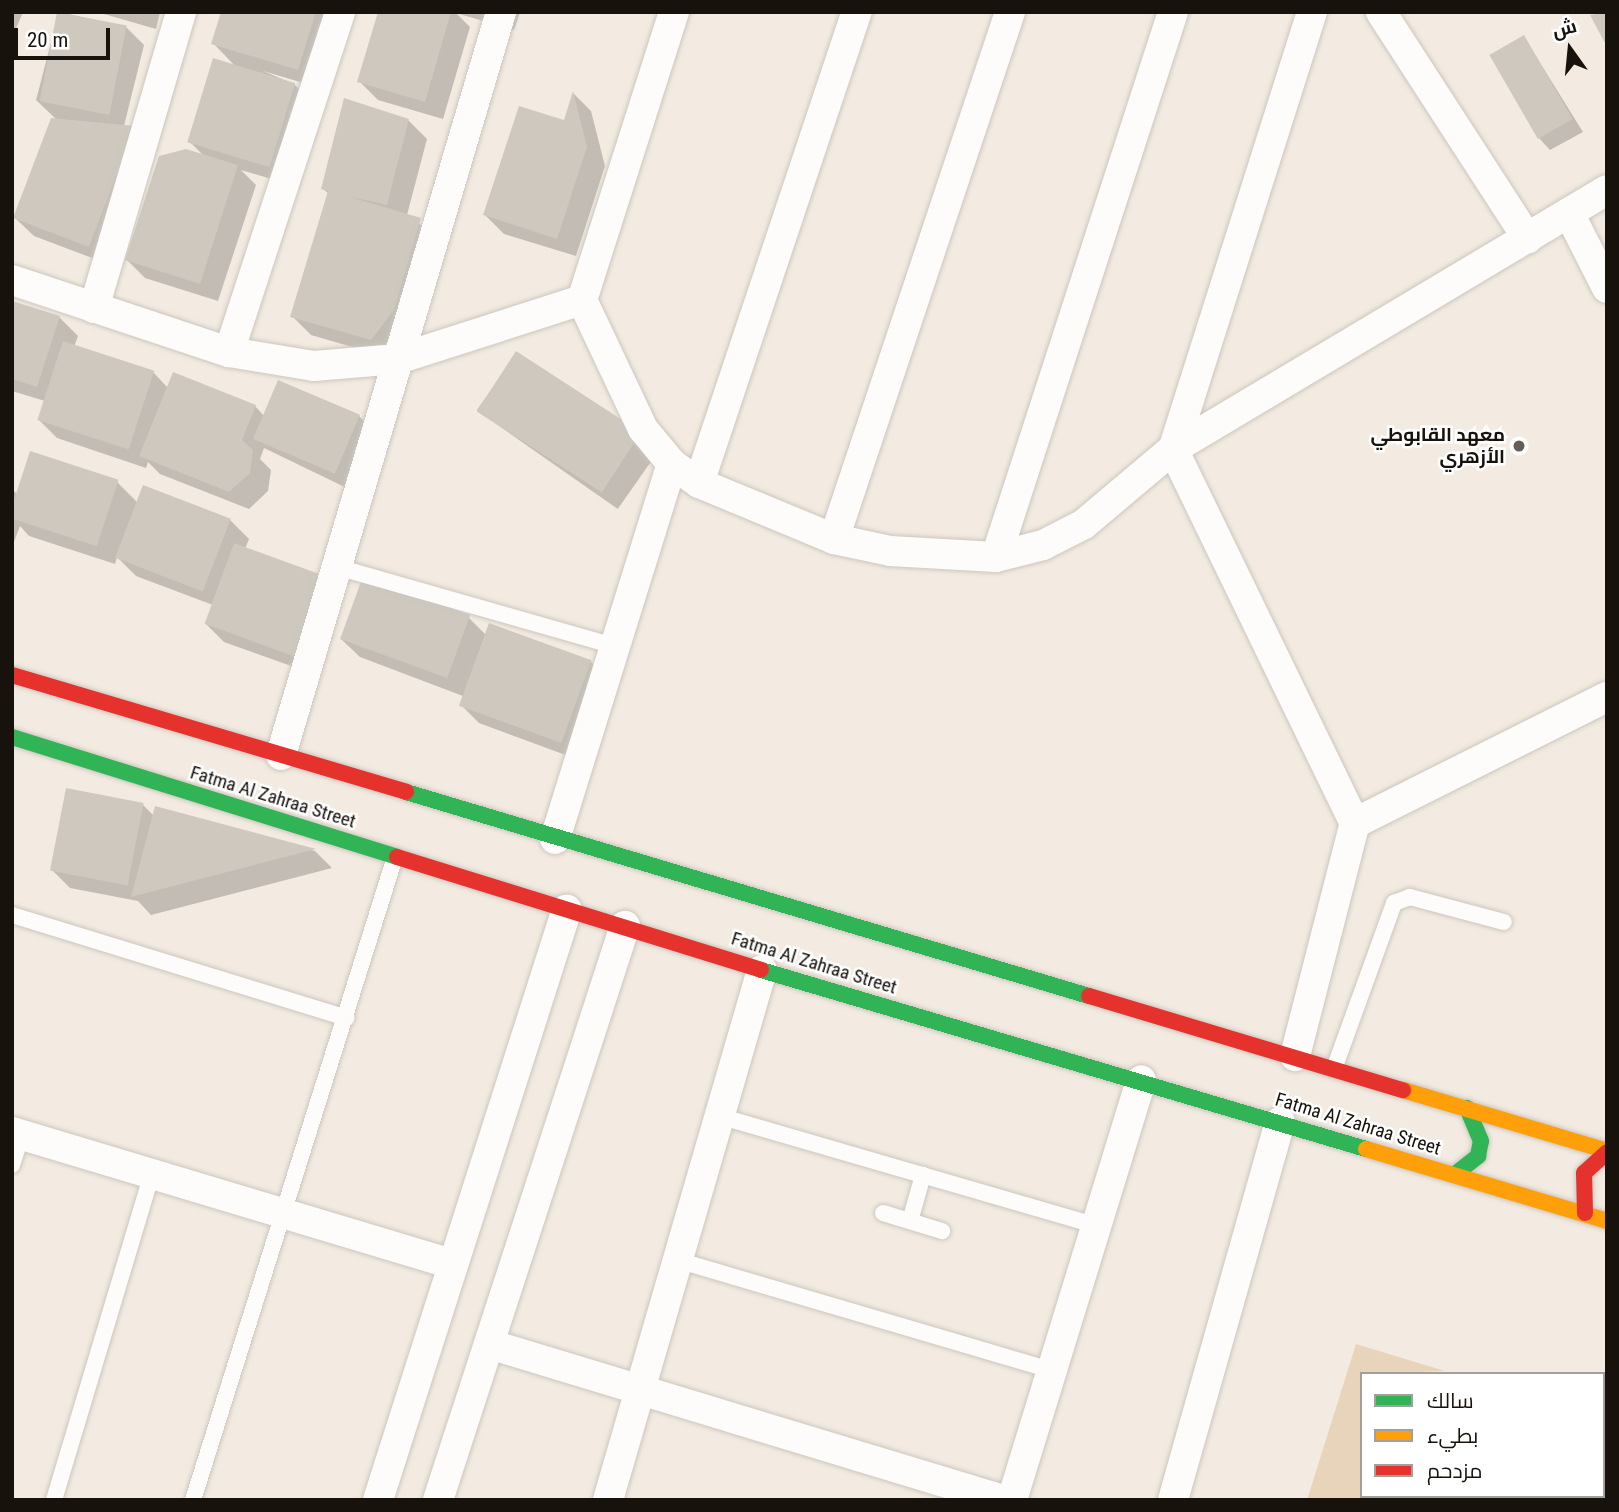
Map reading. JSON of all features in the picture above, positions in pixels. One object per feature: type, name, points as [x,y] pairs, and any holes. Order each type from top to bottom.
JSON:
[{"type":"street","points":[[94,307],[181,12]]},
{"type":"street","points":[[229,352],[340,12]]},
{"type":"street","points":[[281,755],[501,12]]},
{"type":"street","points":[[674,12],[582,300],[643,429],[672,464],[699,483],[834,539],[939,558],[996,556],[1043,545],[1084,524],[1173,449],[1607,190]]},
{"type":"street","points":[[699,483],[857,12]]},
{"type":"street","points":[[834,539],[1010,12]]},
{"type":"street","points":[[996,556],[1173,12]]},
{"type":"street","points":[[1295,1056],[1355,823],[1173,449],[1312,12]]},
{"type":"street","points":[[1381,12],[1528,239]]},
{"type":"street","points":[[1569,213],[1607,288]]},
{"type":"street","points":[[12,280],[229,352],[314,366],[398,359],[582,300]]},
{"type":"street","points":[[555,839],[672,464]]},
{"type":"street","points":[[12,675],[555,839],[1295,1056],[1607,1152]]},
{"type":"street","points":[[1355,823],[1607,697]]},
{"type":"street","points":[[172,787],[191,729]]},
{"type":"street","name":"Fatma Al Zahraa Street","points":[[12,737],[762,970],[1141,1080],[1607,1221]]},
{"type":"street","points":[[378,1500],[567,909]]},
{"type":"street","points":[[438,1500],[625,926]]},
{"type":"street","points":[[608,1500],[762,970]]},
{"type":"street","points":[[1012,1500],[1141,1080]]},
{"type":"street","points":[[1454,1175],[1478,1156],[1481,1141],[1467,1108]]},
{"type":"street","points":[[1173,1500],[1280,1122]]},
{"type":"street","points":[[17,1133],[453,1264]]},
{"type":"street","points":[[1585,1213],[1584,1173],[1607,1152]]},
{"type":"street","points":[[489,1344],[1003,1500]]},
{"type":"lane","points":[[337,567],[615,646]]},
{"type":"lane","points":[[193,1500],[286,1214],[395,857]]},
{"type":"lane","points":[[1334,1069],[1394,902],[1410,897],[1504,922]]},
{"type":"lane","points":[[12,915],[347,1018]]},
{"type":"lane","points":[[719,1115],[1097,1226]]},
{"type":"lane","points":[[12,1165],[17,1133]]},
{"type":"lane","points":[[54,1500],[152,1174]]},
{"type":"lane","points":[[910,1221],[923,1175]]},
{"type":"lane","points":[[883,1213],[942,1231]]},
{"type":"lane","points":[[677,1260],[1051,1370]]},
{"type":"shaded area","points":[[1356,1344],[1445,1371],[1360,1372],[1360,1498],[1404,1500],[1307,1500]]},
{"type":"building","points":[[57,12],[127,26],[109,115],[40,101]]},
{"type":"building","points":[[221,12],[316,12],[298,70],[211,44]]},
{"type":"building","points":[[378,12],[451,12],[425,102],[357,82]]},
{"type":"building","points":[[1607,12],[1607,47],[1590,15]]},
{"type":"building","points":[[1524,35],[1572,119],[1538,139],[1489,55]]},
{"type":"building","points":[[213,58],[295,83],[270,167],[187,142]]},
{"type":"building","points":[[573,91],[587,147],[557,239],[483,215],[519,106],[564,120]]},
{"type":"building","points":[[344,98],[409,119],[387,205],[347,196],[421,218],[394,310],[371,340],[290,317],[328,191],[321,189]]},
{"type":"building","points":[[51,118],[135,126],[89,247],[13,218]]},
{"type":"building","points":[[186,149],[238,165],[200,284],[125,260],[159,156]]},
{"type":"building","points":[[12,301],[60,316],[37,387],[12,379]]},
{"type":"building","points":[[63,341],[154,371],[129,450],[37,420]]},
{"type":"building","points":[[516,351],[641,432],[602,493],[477,411]]},
{"type":"building","points":[[173,372],[256,405],[242,440],[253,450],[250,473],[229,492],[139,456]]},
{"type":"building","points":[[278,380],[360,415],[335,474],[253,439]]},
{"type":"building","points":[[30,451],[118,480],[97,546],[12,519],[12,506]]},
{"type":"building","points":[[143,485],[231,519],[203,592],[115,558]]},
{"type":"building","points":[[234,543],[323,575],[294,656],[205,624]]},
{"type":"building","points":[[363,576],[470,615],[447,678],[340,639]]},
{"type":"building","points":[[489,623],[591,660],[561,743],[459,706]]},
{"type":"building","points":[[66,788],[144,803],[128,886],[50,870]]},
{"type":"building","points":[[155,806],[316,849],[131,897]]},
{"type":"traffic: fast","points":[[12,737],[397,857]]},
{"type":"traffic: fast","points":[[406,792],[1089,996]]},
{"type":"traffic: fast","points":[[761,970],[1366,1149]]},
{"type":"traffic: fast","points":[[1454,1175],[1478,1156],[1481,1141],[1467,1108]]},
{"type":"traffic: slow","points":[[1403,1090],[1607,1151]]},
{"type":"traffic: slow","points":[[1366,1149],[1607,1221]]},
{"type":"traffic: jam","points":[[12,675],[406,792]]},
{"type":"traffic: jam","points":[[397,857],[761,970]]},
{"type":"traffic: jam","points":[[1089,996],[1403,1090]]},
{"type":"traffic: jam","points":[[1585,1213],[1584,1173],[1607,1152]]},
{"type":"place","name":"معهد القابوطي الأزهري","points":[[1519,446]]}]
